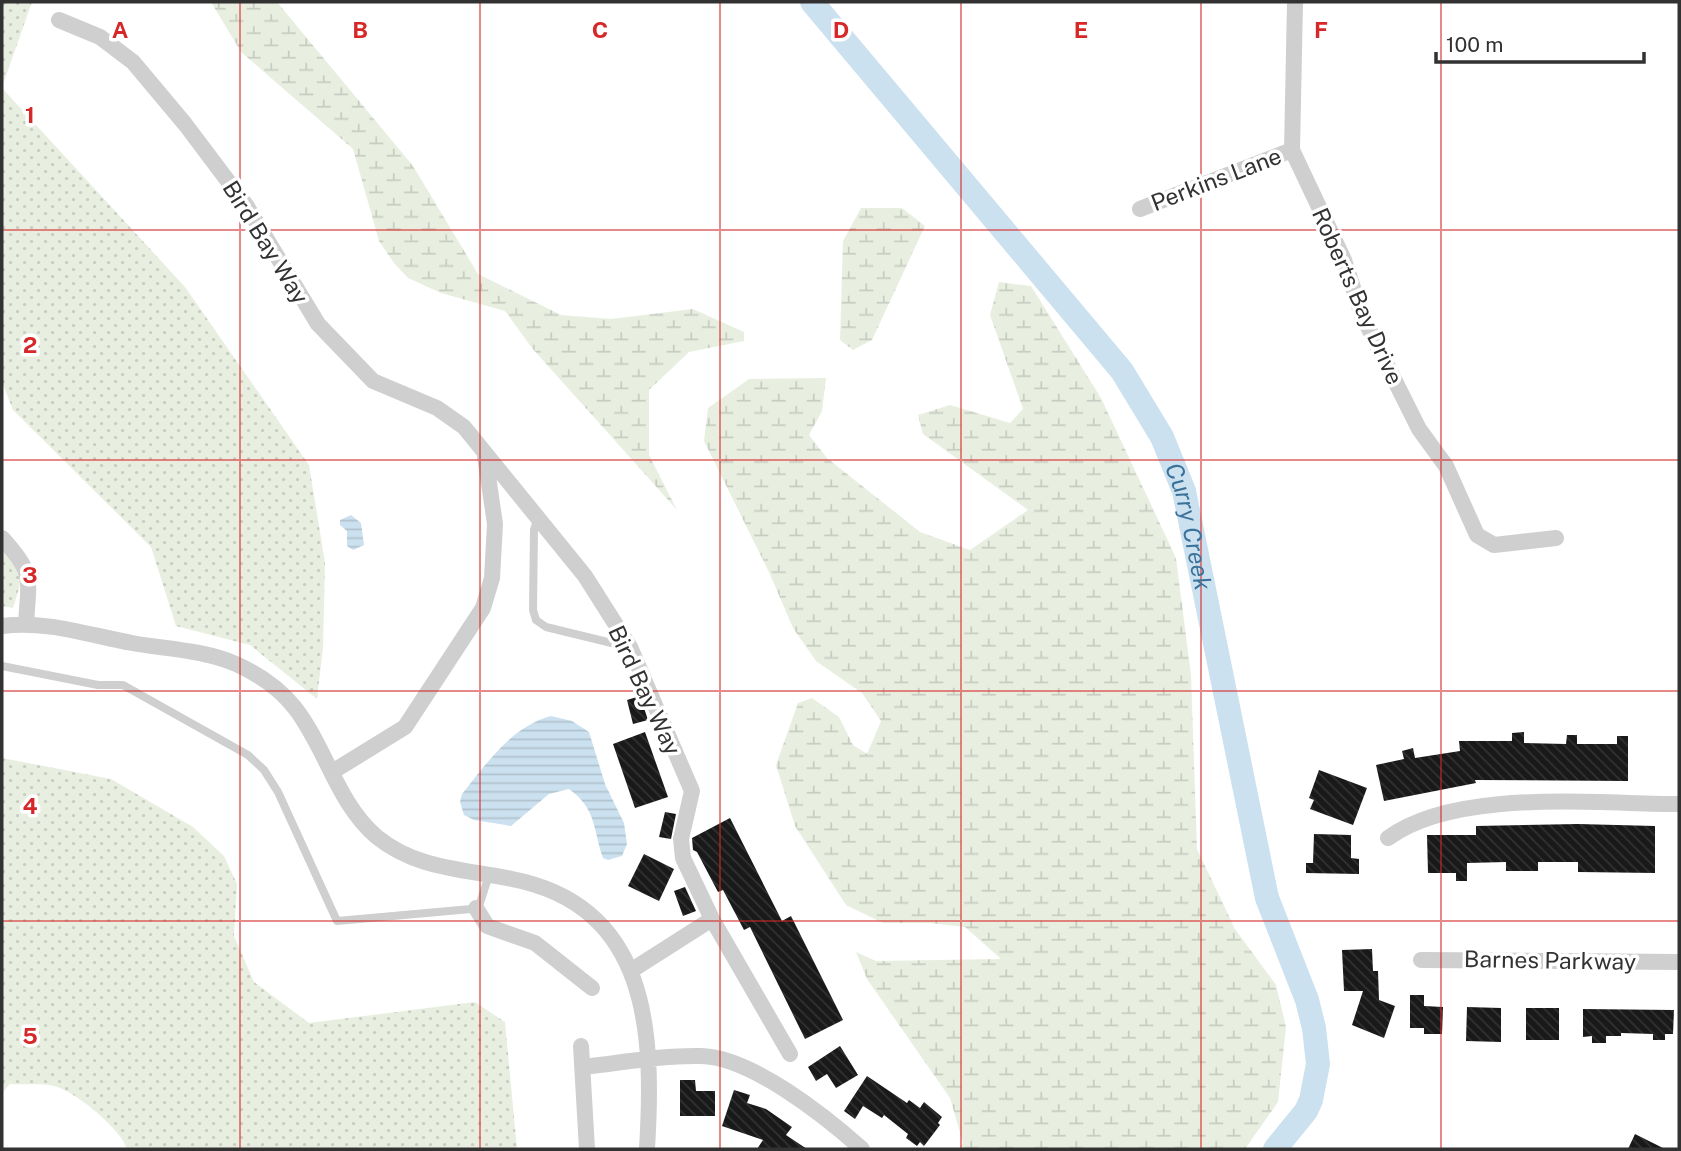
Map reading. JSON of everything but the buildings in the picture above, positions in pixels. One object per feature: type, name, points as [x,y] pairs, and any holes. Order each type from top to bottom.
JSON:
[{"type":"street","name":"Roberts Bay Drive","points":[[1295,2],[1293,150],[1344,260],[1362,315],[1419,429],[1446,466],[1478,535],[1488,544],[1494,545],[1556,538]]},
{"type":"street","name":"Bird Bay Way","points":[[59,20],[100,37],[133,62],[246,205],[318,324],[364,374],[452,416],[585,576],[630,647],[691,791],[682,852],[712,919],[790,1054]]},
{"type":"street","name":"Perkins Lane","points":[[1140,209],[1293,150]]},
{"type":"street","points":[[332,772],[405,727],[483,608],[492,578],[495,524],[484,452]]},
{"type":"street","points":[[2,538],[18,554],[27,572],[26,622]]},
{"type":"street","points":[[2,616],[234,663],[267,682],[293,706],[356,815],[391,847],[434,866],[540,886],[573,900],[595,917],[616,941],[632,970],[642,1008],[647,1060],[647,1149]]},
{"type":"street","points":[[2,626],[26,622]]},
{"type":"street","points":[[1388,838],[1419,819],[1479,805],[1679,804]]},
{"type":"street","points":[[476,908],[487,926],[535,943],[592,988]]},
{"type":"street","points":[[632,970],[712,919]]},
{"type":"street","name":"Barnes Parkway","points":[[1421,960],[1679,962]]},
{"type":"street","points":[[581,1046],[587,1149]]},
{"type":"street","points":[[583,1067],[701,1056],[743,1066],[771,1080],[862,1149]]},
{"type":"lane","points":[[538,517],[534,530],[533,596],[536,620],[546,627],[630,647]]},
{"type":"lane","points":[[2,666],[98,685],[123,685],[248,755],[264,770],[278,792],[337,921],[476,908],[489,875]]},
{"type":"green space","points":[[2,2],[32,2],[2,87]]},
{"type":"green space","points":[[211,2],[277,2],[413,166],[478,274],[561,315],[611,319],[693,309],[744,332],[744,341],[689,352],[649,390],[649,455],[677,510],[532,348],[505,311],[441,293],[408,278],[394,263],[379,241],[353,149],[241,52]]},
{"type":"green space","points":[[2,88],[185,287],[309,465],[325,563],[323,647],[317,699],[250,645],[176,626],[151,547],[13,410],[2,382]]},
{"type":"green space","points":[[861,208],[902,208],[925,226],[872,340],[853,350],[840,340],[843,241]]},
{"type":"green space","points":[[999,282],[1031,286],[1101,398],[1176,558],[1191,675],[1197,849],[1235,929],[1276,985],[1286,1027],[1278,1102],[1245,1149],[959,1149],[963,1143],[950,1098],[867,979],[856,952],[876,961],[1001,959],[965,927],[929,923],[883,923],[846,905],[795,826],[776,765],[798,703],[812,698],[839,717],[853,745],[867,754],[881,721],[862,693],[816,661],[793,628],[769,572],[704,441],[708,408],[749,379],[826,378],[822,411],[809,435],[827,458],[920,532],[970,550],[1028,510],[923,434],[918,415],[950,405],[1010,423],[1023,409],[990,315]]},
{"type":"green space","points":[[2,548],[15,563],[20,575],[13,608],[2,606]]},
{"type":"green space","points":[[2,758],[111,779],[193,827],[224,856],[237,884],[234,936],[254,982],[309,1023],[475,1002],[505,1022],[517,1149],[127,1149],[107,1122],[63,1089],[49,1085],[10,1084],[2,1093]]},
{"type":"water","points":[[351,515],[361,523],[364,545],[353,550],[347,546],[347,531],[340,525],[340,520]]},
{"type":"water","points":[[551,716],[572,721],[589,732],[605,784],[624,823],[627,844],[622,856],[608,860],[603,858],[593,820],[585,804],[569,789],[549,794],[511,826],[474,820],[464,815],[460,802],[462,794],[490,759],[524,728]]},
{"type":"waterway","name":"Curry Creek","points":[[812,2],[1122,371],[1162,437],[1184,491],[1267,898],[1307,1000],[1314,1028],[1318,1064],[1311,1100],[1306,1111],[1275,1149]]}]
